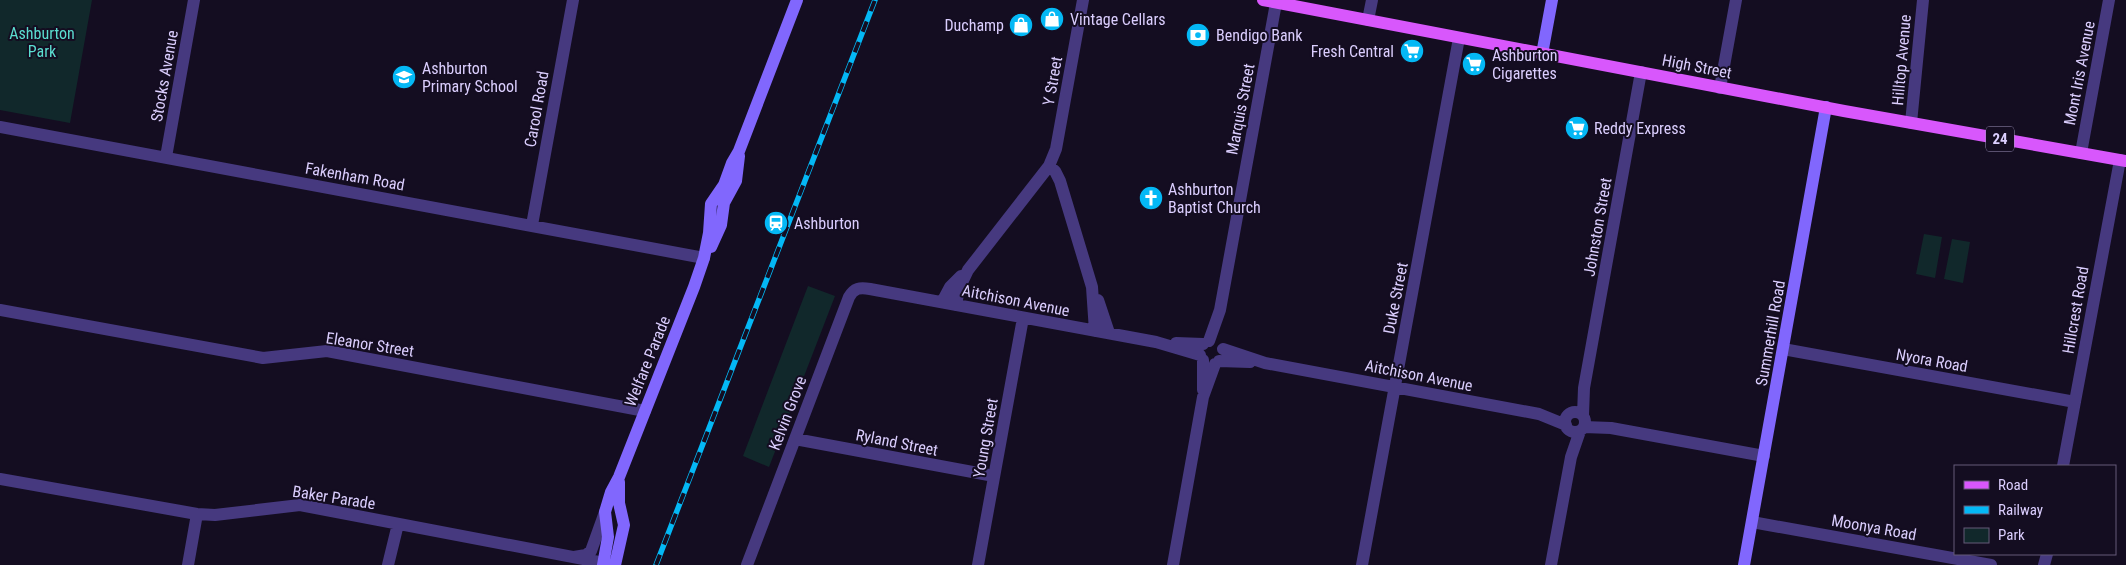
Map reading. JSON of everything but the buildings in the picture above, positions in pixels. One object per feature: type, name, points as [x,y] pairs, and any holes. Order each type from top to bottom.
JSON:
[{"type":"main road","name":"High Street","points":[[1262,0],[1826,108],[2123,161]]},
{"type":"street","name":"Stocks Avenue","points":[[166,157],[194,0]]},
{"type":"street","name":"Carool Road","points":[[532,225],[573,0]]},
{"type":"street","name":"Welfare Parade","points":[[609,564],[605,512],[611,492],[619,477],[704,258],[718,232],[719,200],[736,181],[739,151],[797,0]]},
{"type":"street","name":"Y Street","points":[[942,302],[956,281],[968,270],[1048,166],[1056,149],[1083,0]]},
{"type":"street","points":[[1368,20],[1372,0]]},
{"type":"street","points":[[1542,54],[1552,0]]},
{"type":"street","points":[[1720,88],[1736,0]]},
{"type":"street","name":"Hilltop Avenue","points":[[1911,123],[1923,0]]},
{"type":"street","name":"Mont Iris Avenue","points":[[2081,153],[2109,0]]},
{"type":"street","name":"Marquis Street","points":[[1173,565],[1276,3]]},
{"type":"street","name":"Duke Street","points":[[1362,565],[1459,38]]},
{"type":"street","name":"Johnston Street","points":[[1551,565],[1641,72]]},
{"type":"street","name":"Summerhill Road","points":[[1744,565],[1826,108]]},
{"type":"street","name":"Fakenham Road","points":[[0,127],[704,258]]},
{"type":"street","name":"Hillcrest Road","points":[[2063,465],[2123,161]]},
{"type":"street","points":[[1048,166],[1055,171],[1060,181],[1092,286],[1100,304],[1109,334]]},
{"type":"street","name":"Y Street","points":[[956,305],[959,289],[968,270]]},
{"type":"street","points":[[1092,286],[1095,331]]},
{"type":"street","name":"Kelvin Grove","points":[[746,565],[851,292],[859,288],[870,289]]},
{"type":"street","name":"Aitchison Avenue","points":[[870,289],[1764,456]]},
{"type":"street","name":"Eleanor Street","points":[[0,310],[263,358],[326,351],[644,411]]},
{"type":"street","name":"Young Street","points":[[978,565],[1023,318]]},
{"type":"street","name":"Nyora Road","points":[[1783,350],[2075,402]]},
{"type":"street","name":"Ryland Street","points":[[794,439],[994,476]]},
{"type":"street","name":"Welfare Parade","points":[[609,564],[624,525],[618,496],[619,477]]},
{"type":"street","name":"Baker Parade","points":[[0,479],[197,514],[215,515],[295,505],[609,564]]},
{"type":"street","points":[[572,557],[586,555],[591,551],[605,512]]},
{"type":"street","points":[[188,565],[197,514]]},
{"type":"street","name":"Moonya Road","points":[[1752,522],[1992,565]]},
{"type":"street","points":[[388,565],[398,524]]},
{"type":"green space","name":"Ashburton Park","points":[[0,0],[92,0],[70,123],[0,110]]},
{"type":"green space","points":[[1924,234],[1942,237],[1935,278],[1916,274]]},
{"type":"green space","points":[[1952,239],[1970,242],[1963,283],[1944,279]]},
{"type":"green space","points":[[808,286],[835,296],[769,467],[743,456]]},
{"type":"railway","points":[[656,565],[875,0]]},
{"type":"place","name":"Vintage Cellars","points":[[1052,19]]},
{"type":"place","name":"Duchamp","points":[[1021,25]]},
{"type":"place","name":"Bendigo Bank","points":[[1198,35]]},
{"type":"place","name":"Fresh Central","points":[[1412,51]]},
{"type":"place","name":"Ashburton Cigarettes","points":[[1474,64]]},
{"type":"place","name":"Ashburton Primary School","points":[[404,77]]},
{"type":"place","name":"Reddy Express","points":[[1577,128]]},
{"type":"place","name":"Ashburton Baptist Church","points":[[1151,198]]},
{"type":"place","name":"Ashburton","points":[[776,223]]}]
